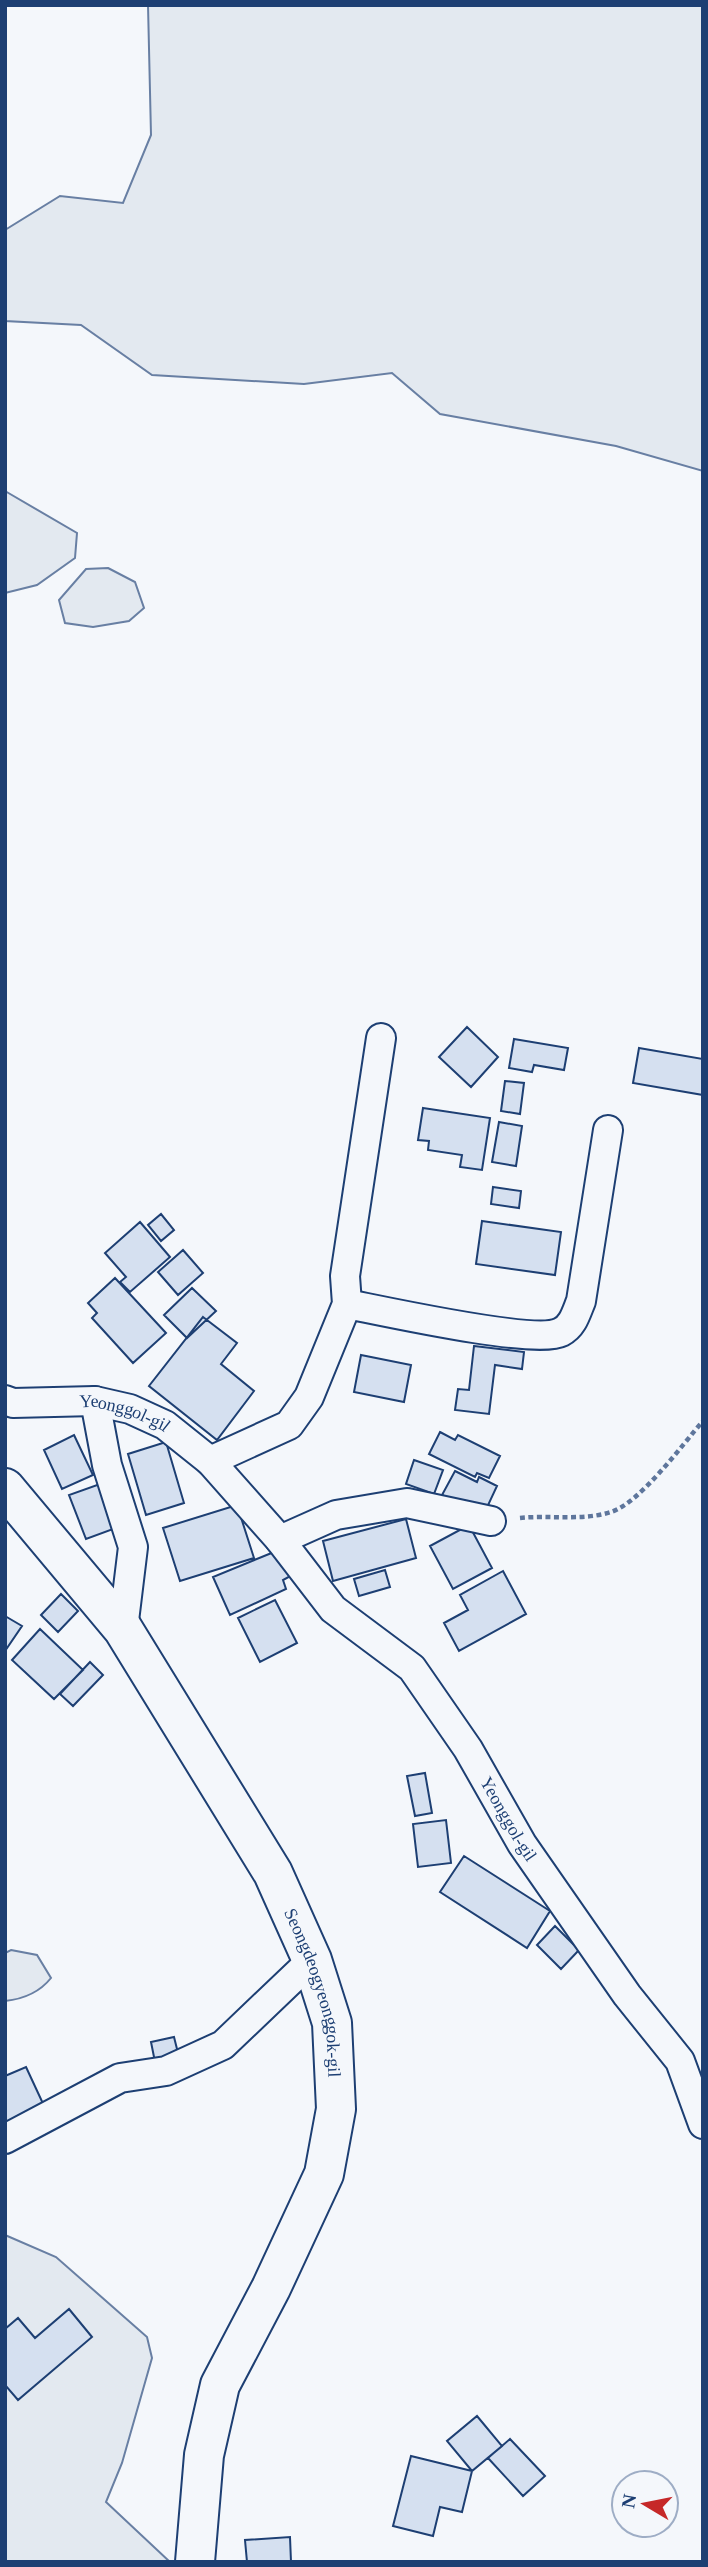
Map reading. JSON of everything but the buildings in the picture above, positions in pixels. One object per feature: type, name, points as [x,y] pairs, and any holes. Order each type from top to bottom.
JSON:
[{"type":"main road","name":"Seongdeogyeonggok-gil","points":[[5,1488],[124,1629],[273,1872],[312,1960],[332,2023],[336,2109],[324,2174],[271,2288],[220,2385],[204,2455],[195,2562]]},
{"type":"street","points":[[210,1461],[289,1425],[309,1397],[347,1304],[345,1276],[381,1038]]},
{"type":"street","points":[[347,1304],[524,1335],[560,1333],[573,1322],[581,1301],[608,1130]]},
{"type":"street","name":"Yeonggol-gil","points":[[5,1400],[13,1403],[95,1401],[130,1409],[165,1425],[210,1461],[280,1540],[333,1609],[412,1668],[468,1749],[522,1844],[627,1995],[680,2061],[703,2124]]},
{"type":"street","points":[[95,1401],[107,1465],[133,1547],[124,1629]]},
{"type":"street","points":[[280,1540],[336,1515],[407,1503],[491,1521]]},
{"type":"street","points":[[5,2139],[120,2078],[166,2071],[223,2045],[312,1960]]},
{"type":"path","points":[[491,1521],[540,1516],[578,1517],[613,1512],[643,1491],[703,1421]]},
{"type":"shaded area","points":[[148,5],[703,5],[703,471],[616,446],[440,414],[392,373],[304,384],[152,375],[81,325],[5,321],[5,230],[60,196],[123,203],[151,135]]},
{"type":"shaded area","points":[[5,491],[77,533],[75,558],[37,585],[5,593]]},
{"type":"shaded area","points":[[108,568],[135,582],[144,608],[129,621],[93,627],[65,623],[59,600],[86,569]]},
{"type":"shaded area","points":[[11,1950],[37,1955],[51,1978],[31,1994],[5,2001],[5,1953]]},
{"type":"shaded area","points":[[5,2235],[56,2257],[147,2337],[152,2358],[122,2463],[106,2502],[170,2562],[5,2562]]}]
